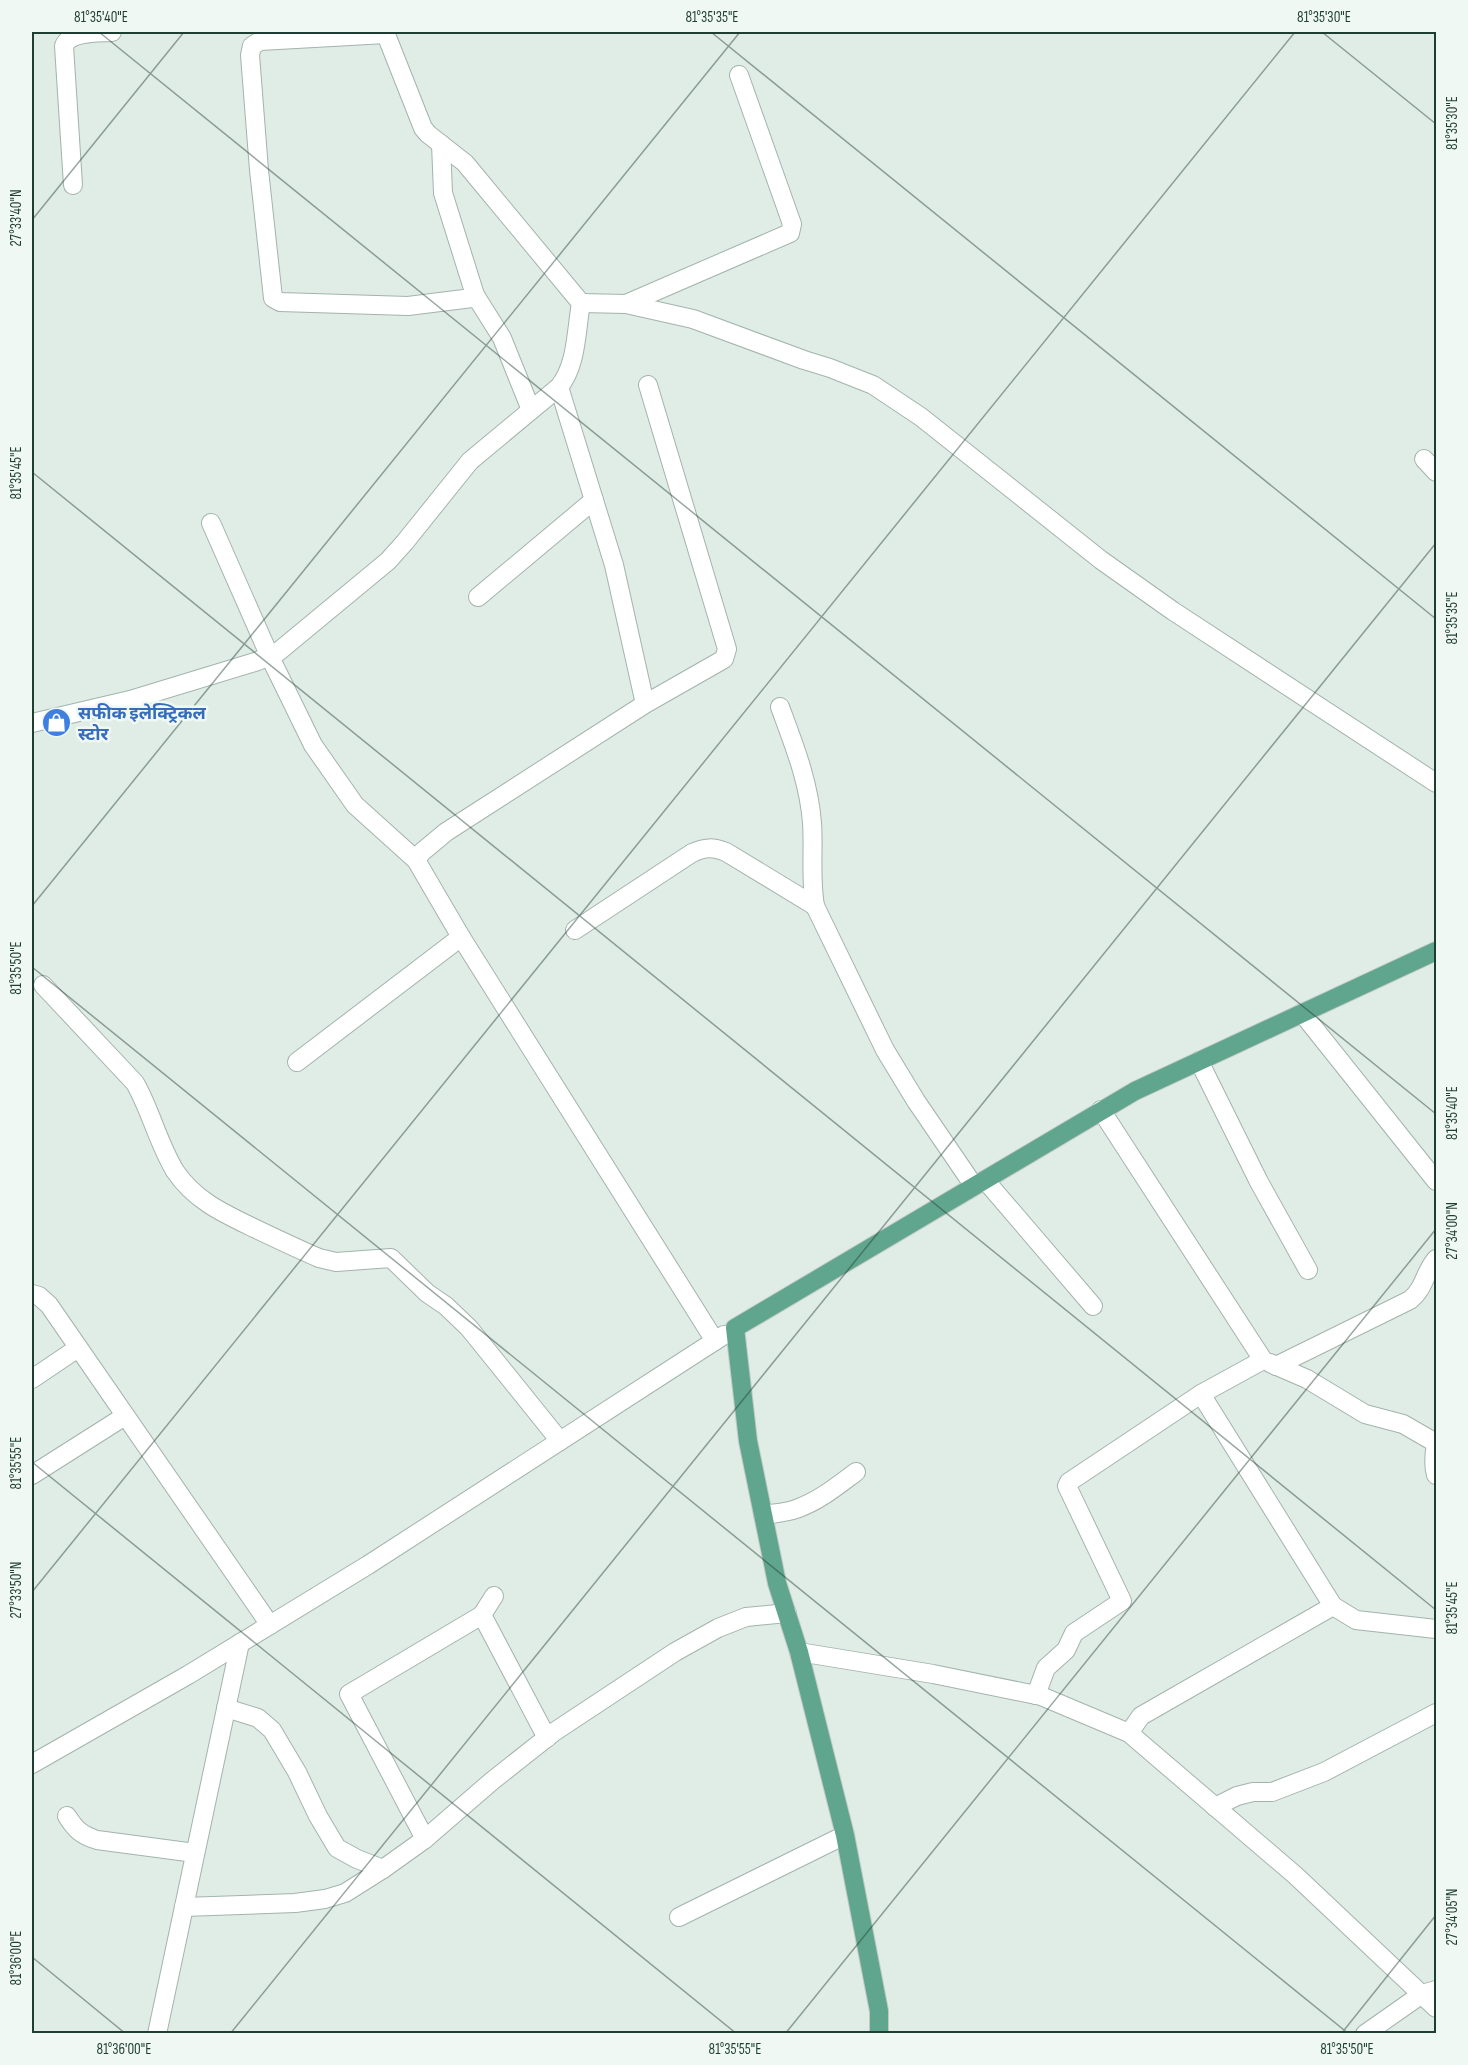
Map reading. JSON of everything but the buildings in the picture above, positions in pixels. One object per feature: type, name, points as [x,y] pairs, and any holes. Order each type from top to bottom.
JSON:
[{"type":"main road","points":[[879,2034],[879,2011],[844,1835],[799,1652],[777,1583],[763,1515],[748,1441],[735,1328],[1135,1091],[1437,951]]},
{"type":"street","points":[[73,185],[64,46],[73,36],[112,32]]},
{"type":"street","points":[[32,723],[130,700],[270,657],[303,633],[388,561],[470,461],[559,387],[567,378],[572,364],[581,303],[465,163],[423,128],[386,33],[260,41],[252,46],[250,56],[259,170],[273,298],[280,303],[408,306],[472,298],[475,295]]},
{"type":"street","points":[[626,304],[790,233],[792,224],[739,75]]},
{"type":"street","points":[[441,144],[443,193],[475,295],[502,338],[531,411]]},
{"type":"street","points":[[581,303],[626,304],[693,319],[873,385],[921,417],[1101,560],[1173,610],[1437,783]]},
{"type":"street","points":[[416,860],[446,832],[645,704],[724,659],[727,649],[648,385]]},
{"type":"street","points":[[559,387],[614,565],[645,704]]},
{"type":"street","points":[[478,597],[594,500]]},
{"type":"street","points":[[211,523],[270,657],[307,733],[352,800],[416,860],[715,1341]]},
{"type":"street","points":[[780,706],[809,797],[812,825],[812,892],[815,906],[885,1050],[934,1129],[979,1183],[1093,1306]]},
{"type":"street","points":[[575,930],[692,853],[704,848],[716,848],[726,852],[815,906]]},
{"type":"street","points":[[297,1062],[462,937]]},
{"type":"street","points":[[43,985],[135,1083],[144,1098],[161,1144],[176,1172],[196,1196],[213,1208],[319,1258],[336,1262],[391,1258],[415,1282],[446,1306],[469,1328],[560,1442]]},
{"type":"street","points":[[1302,1013],[1437,1181]]},
{"type":"street","points":[[1199,1061],[1259,1182],[1308,1270]]},
{"type":"street","points":[[1101,1110],[1269,1363],[1307,1379],[1365,1414],[1403,1424],[1437,1443],[1434,1455],[1434,1468],[1437,1475]]},
{"type":"street","points":[[1036,1695],[1046,1668],[1066,1650],[1074,1633],[1122,1601],[1068,1484],[1201,1394],[1410,1300],[1425,1283],[1428,1271],[1437,1259]]},
{"type":"street","points":[[32,1294],[39,1296],[49,1305],[270,1625]]},
{"type":"street","points":[[32,1764],[240,1643],[368,1565],[735,1328]]},
{"type":"street","points":[[32,1379],[78,1348]]},
{"type":"street","points":[[1201,1394],[1333,1606],[1356,1620],[1437,1629]]},
{"type":"street","points":[[32,1475],[125,1416]]},
{"type":"street","points":[[763,1515],[794,1510],[808,1504],[825,1495],[856,1472]]},
{"type":"street","points":[[425,1839],[349,1694],[482,1615],[494,1596]]},
{"type":"street","points":[[1128,1733],[1141,1716],[1333,1606]]},
{"type":"street","points":[[184,1908],[294,1903],[325,1899],[345,1893],[425,1839],[547,1737],[675,1652],[718,1628],[746,1617],[787,1613]]},
{"type":"street","points":[[482,1615],[547,1737]]},
{"type":"street","points":[[157,2034],[240,1643]]},
{"type":"street","points":[[799,1652],[933,1674],[1036,1695],[1128,1733],[1430,1992],[1437,2008]]},
{"type":"street","points":[[226,1708],[258,1718],[273,1730],[337,1848],[383,1869]]},
{"type":"street","points":[[1215,1807],[1237,1796],[1253,1792],[1272,1792],[1324,1772],[1437,1713]]},
{"type":"street","points":[[66,1816],[76,1830],[97,1840],[195,1853]]},
{"type":"street","points":[[679,1917],[844,1835]]},
{"type":"street","points":[[1365,2034],[1430,1992]]},
{"type":"place","name":"सफीक इलेक्ट्रिकल स्टोर","points":[[57,723]]}]
